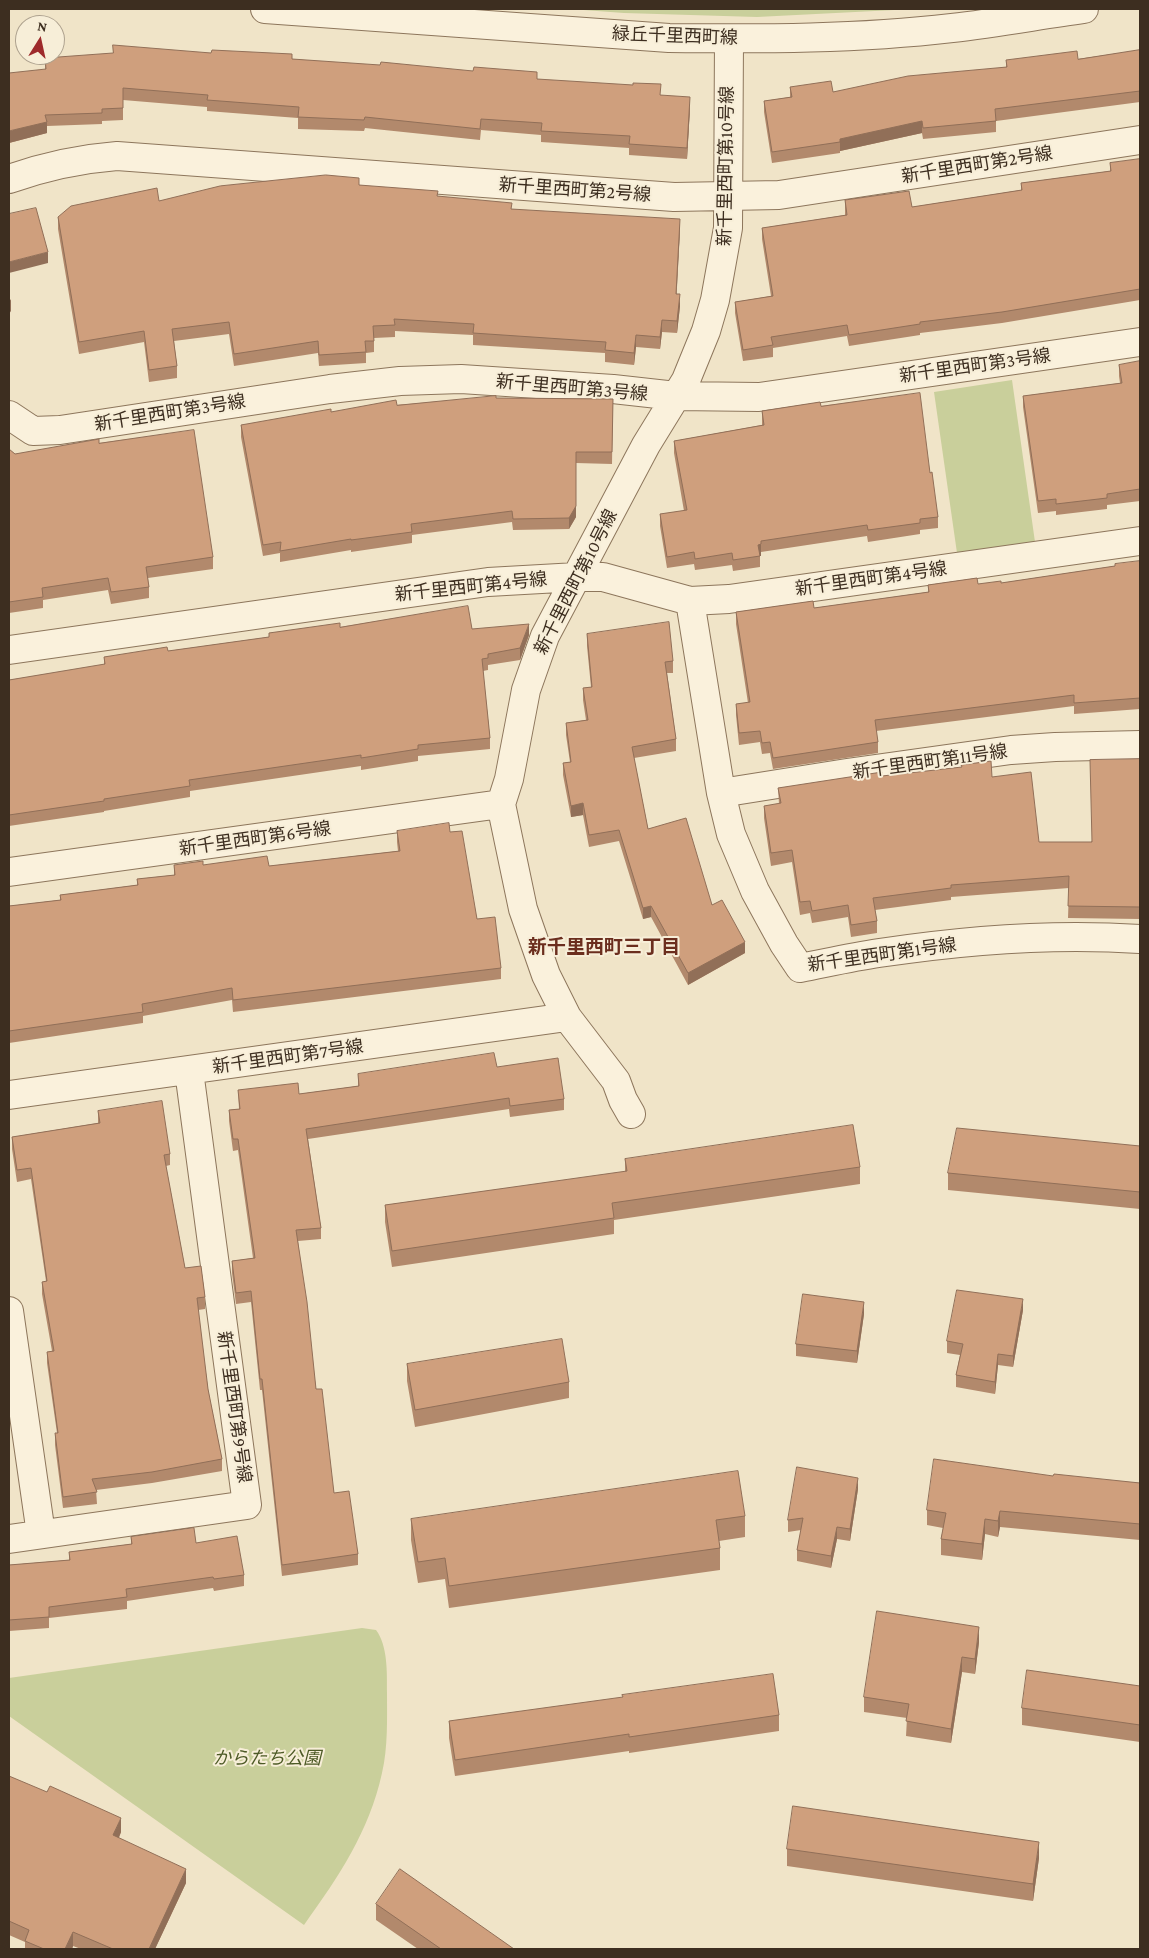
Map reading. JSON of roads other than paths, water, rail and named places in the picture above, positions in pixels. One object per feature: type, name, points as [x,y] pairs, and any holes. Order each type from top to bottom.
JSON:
[{"type":"street","name":"緑丘千里西町線","points":[[265,9],[660,38],[729,39],[795,39],[951,28],[1084,9]]},
{"type":"street","name":"新千里西町第10号線","points":[[631,1114],[616,1081],[567,1017],[546,975],[523,909],[501,804],[509,779],[526,690],[545,636],[646,445],[694,363],[715,300],[728,228],[729,39]]},
{"type":"street","name":"新千里西町第2号線","points":[[9,179],[52,165],[83,159],[117,156],[674,197],[779,195],[1140,140]]},
{"type":"street","name":"新千里西町第3号線","points":[[9,415],[33,431],[60,430],[330,389],[400,381],[461,379],[614,389],[676,396],[759,397],[1140,342]]},
{"type":"street","name":"新千里西町第4号線","points":[[9,650],[488,582],[603,577],[690,601],[739,598],[1140,541]]},
{"type":"street","name":"新千里西町第1号線","points":[[690,601],[721,793],[731,834],[755,891],[784,944],[800,968],[877,954],[984,942],[1057,937],[1140,939]]},
{"type":"street","name":"新千里西町第11号線","points":[[721,793],[1011,750],[1140,745]]},
{"type":"street","name":"新千里西町第6号線","points":[[9,872],[501,804]]},
{"type":"street","name":"新千里西町第7号線","points":[[9,1095],[567,1017]]},
{"type":"street","name":"新千里西町第9号線","points":[[9,1539],[247,1505],[189,1071]]},
{"type":"street","points":[[9,1315],[41,1534]]},
{"type":"district","name":"新千里西町三丁目","points":[[604,947]]},
{"type":"park label","name":"からたち公園","points":[[267,1758]]}]
